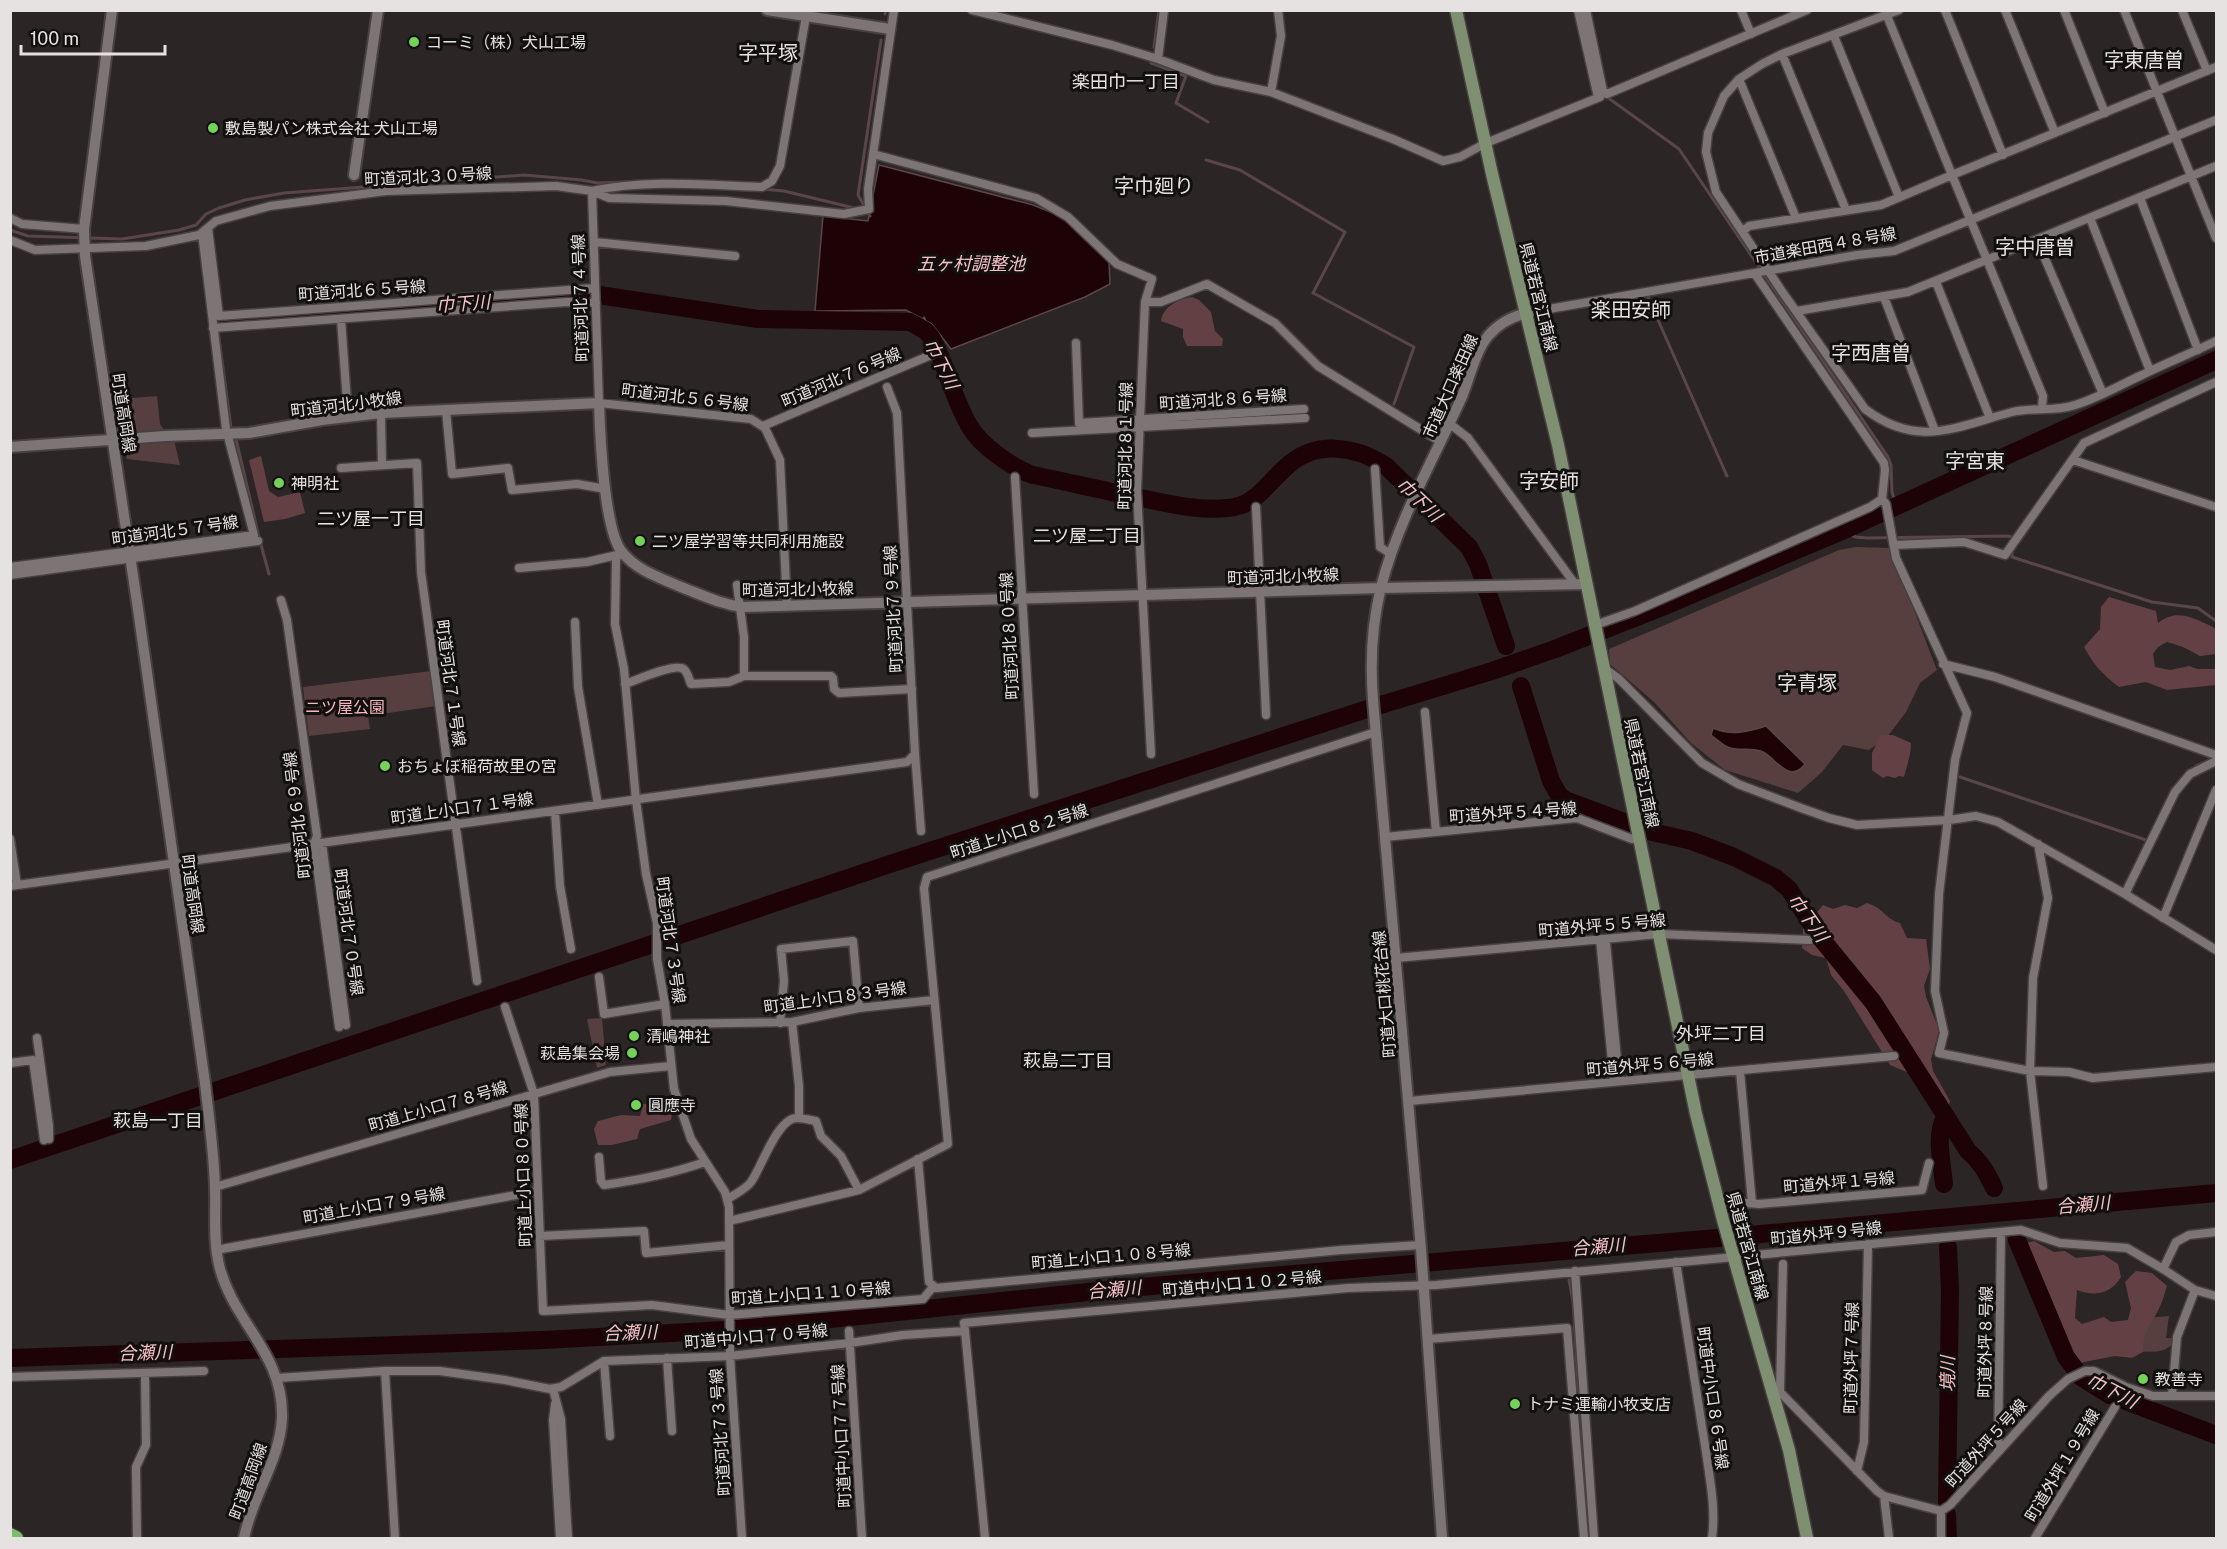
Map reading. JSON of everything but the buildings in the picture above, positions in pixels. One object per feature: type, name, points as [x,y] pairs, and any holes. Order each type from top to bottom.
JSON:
[{"type":"highway","points":[[10,1535],[16,1539]]},
{"type":"main road","name":"県道若宮江南線","points":[[1456,10],[1558,445],[1581,584],[1595,625],[1688,1075],[1733,1256],[1776,1390],[1807,1539]]},
{"type":"street","name":"町道高岡線","points":[[112,10],[84,247],[206,1089],[215,1187],[216,1250],[230,1295],[272,1364],[277,1378],[282,1411],[278,1444],[272,1464],[252,1506],[244,1539]]},
{"type":"street","points":[[354,175],[378,10]]},
{"type":"street","points":[[767,10],[891,29]]},
{"type":"street","points":[[873,154],[894,10]]},
{"type":"street","points":[[972,10],[1112,45],[1214,80],[1271,92],[1393,139],[1443,161],[1460,157],[1486,143],[1600,97],[1597,93],[1578,10]]},
{"type":"street","points":[[1158,59],[1164,10]]},
{"type":"street","points":[[1271,92],[1281,36],[1278,10]]},
{"type":"street","points":[[1586,10],[1603,91],[1607,94],[1808,10]]},
{"type":"street","points":[[1742,10],[1751,34]]},
{"type":"street","points":[[1899,10],[1885,13],[1834,36],[1782,54],[1739,79],[1724,96],[1715,115],[1708,133],[1706,152],[1716,192],[1865,410],[1878,419],[1901,429],[1922,432],[1961,428],[2015,411],[2073,406],[2217,341]]},
{"type":"street","points":[[1945,10],[2003,155]]},
{"type":"street","points":[[2005,10],[2055,133]]},
{"type":"street","points":[[2064,10],[2105,113]]},
{"type":"street","points":[[2124,10],[2217,238]]},
{"type":"street","points":[[2182,10],[2207,71]]},
{"type":"street","points":[[1885,13],[2043,396],[2042,408]]},
{"type":"street","points":[[592,191],[613,187],[662,185],[762,187],[772,181],[780,166],[806,16]]},
{"type":"street","points":[[1834,36],[1899,197]]},
{"type":"street","points":[[1782,54],[1846,210]]},
{"type":"street","points":[[1743,231],[1749,226],[1881,204],[2217,67]]},
{"type":"street","points":[[1739,79],[1796,218]]},
{"type":"street","name":"市道楽田西４８号線","points":[[1526,313],[1894,251],[2217,120]]},
{"type":"street","name":"町道河北３０号線","points":[[10,240],[35,250],[146,246],[205,230],[216,221],[270,206],[386,191],[556,186],[592,191],[609,198],[726,201],[844,214],[869,209],[868,189],[873,154]]},
{"type":"street","name":"町道河北８１号線","points":[[873,154],[1036,198],[1068,218],[1117,264],[1152,279],[1145,302],[1137,491],[1151,754]]},
{"type":"street","points":[[1797,311],[1908,292],[2217,166]]},
{"type":"street","name":"町道河北７４号線","points":[[592,191],[599,403]]},
{"type":"street","points":[[2140,198],[2198,350]]},
{"type":"street","points":[[10,218],[22,224],[84,232]]},
{"type":"street","points":[[2090,218],[2150,371]]},
{"type":"street","name":"町道河北６５号線","points":[[205,230],[219,316],[595,289]]},
{"type":"street","name":"町道河北５７号線","points":[[10,567],[130,555],[254,535],[228,434],[205,230]]},
{"type":"street","points":[[2037,240],[2103,394]]},
{"type":"street","points":[[594,242],[735,256]]},
{"type":"street","points":[[1755,274],[1884,463],[1884,502],[1891,523],[1896,558],[1967,713],[1955,760],[1939,894],[1935,991],[1944,1033],[1939,1053],[2030,1071],[2068,1072],[2093,1078],[2217,1067]]},
{"type":"street","points":[[1936,282],[1990,418]]},
{"type":"street","points":[[1145,302],[1161,302],[1207,284],[1275,323],[1318,366],[1441,442]]},
{"type":"street","points":[[1884,297],[1935,431]]},
{"type":"street","points":[[216,328],[567,302],[596,302]]},
{"type":"street","name":"市道大口楽田線","points":[[1434,457],[1485,341],[1495,329],[1508,320],[1526,313]]},
{"type":"street","points":[[341,319],[348,416]]},
{"type":"street","name":"町道河北８６号線","points":[[1074,430],[1073,342],[1079,423],[1139,423]]},
{"type":"street","name":"町道河北７６号線","points":[[765,429],[931,355]]},
{"type":"street","points":[[1894,545],[1964,542],[2004,555],[2084,443],[2217,382]]},
{"type":"street","name":"町道河北７９号線","points":[[887,387],[897,413],[921,831]]},
{"type":"street","points":[[519,568],[587,562],[618,553],[612,531],[606,489],[599,403]]},
{"type":"street","name":"町道河北小牧線","points":[[10,447],[165,436],[249,433],[348,416],[381,413],[599,403]]},
{"type":"street","name":"町道河北５６号線","points":[[599,403],[751,419],[765,429]]},
{"type":"street","points":[[446,410],[452,474],[508,468],[512,490],[577,484],[606,489]]},
{"type":"street","points":[[381,413],[382,465]]},
{"type":"street","points":[[1032,433],[1139,423],[1304,414]]},
{"type":"street","points":[[1450,424],[1468,438],[1581,584]]},
{"type":"street","points":[[765,429],[780,460],[787,606]]},
{"type":"street","name":"町道大口桃花台線","points":[[1434,457],[1391,554],[1381,588],[1373,639],[1373,700],[1409,1101],[1442,1539]]},
{"type":"street","points":[[2073,460],[2217,507]]},
{"type":"street","name":"町道河北７１号線","points":[[341,468],[417,463],[421,572],[477,981]]},
{"type":"street","points":[[1375,469],[1380,547],[1391,554]]},
{"type":"street","name":"町道河北８０号線","points":[[1015,477],[1034,794]]},
{"type":"street","points":[[1595,625],[1645,607],[1884,502]]},
{"type":"street","points":[[1256,507],[1266,715]]},
{"type":"street","points":[[10,575],[130,555],[258,541]]},
{"type":"street","name":"町道河北小牧線","points":[[618,553],[659,579],[716,602],[740,606],[1581,584]]},
{"type":"street","name":"町道河北７３号線","points":[[618,553],[614,614],[625,684],[636,800],[646,874],[657,932],[657,952],[674,1089],[691,1139],[728,1199],[730,1356],[742,1539]]},
{"type":"street","points":[[737,585],[744,637],[744,676]]},
{"type":"street","name":"町道河北６９号線","points":[[281,600],[287,620],[343,1026]]},
{"type":"street","points":[[575,622],[578,687],[598,805]]},
{"type":"street","points":[[1943,664],[1995,677],[2217,755]]},
{"type":"street","points":[[625,684],[677,668],[685,670],[691,684],[729,682],[744,676],[831,676],[834,689],[839,693],[912,688]]},
{"type":"street","points":[[1604,668],[1619,679],[1702,764],[1738,784],[1829,818],[1857,825],[1949,820],[1976,816],[1998,822],[2125,894],[2217,950]]},
{"type":"street","points":[[1425,712],[1436,832]]},
{"type":"street","name":"町道上小口８２号線","points":[[918,1159],[948,1144],[924,888],[928,877],[1376,732]]},
{"type":"street","name":"町道上小口７１号線","points":[[14,885],[908,762],[915,754]]},
{"type":"street","points":[[2125,894],[2175,792],[2190,774],[2217,761]]},
{"type":"street","points":[[2163,918],[2217,790]]},
{"type":"street","points":[[555,811],[560,886],[572,949]]},
{"type":"street","name":"町道外坪５４号線","points":[[1385,837],[1578,818],[1632,839],[1639,837]]},
{"type":"street","points":[[10,839],[14,885]]},
{"type":"street","points":[[2038,844],[2049,898],[2033,978],[2030,1071],[2043,1186]]},
{"type":"street","name":"町道外坪５５号線","points":[[1396,958],[1659,934],[1810,940]]},
{"type":"street","points":[[1603,939],[1616,1082]]},
{"type":"street","points":[[780,1023],[784,981],[781,949],[853,941],[859,1008]]},
{"type":"street","points":[[599,977],[604,1014],[665,1004]]},
{"type":"street","name":"町道上小口８３号線","points":[[667,1024],[792,1022],[859,1008],[934,1000]]},
{"type":"street","name":"町道上小口８０号線","points":[[505,1007],[534,1094],[543,1311]]},
{"type":"street","points":[[792,1022],[800,1118]]},
{"type":"street","points":[[10,1063],[33,1060],[46,1139],[49,1126],[37,1038]]},
{"type":"street","name":"町道外坪５６号線","points":[[1409,1101],[1894,1056]]},
{"type":"street","name":"町道上小口７８号線","points":[[215,1187],[610,1071],[671,1066]]},
{"type":"street","points":[[1740,1071],[1752,1203]]},
{"type":"street","points":[[728,1199],[750,1184],[779,1132],[788,1122],[800,1118],[816,1121],[821,1136],[841,1156],[859,1190]]},
{"type":"street","points":[[599,1157],[601,1181],[604,1185],[675,1173],[705,1162]]},
{"type":"street","points":[[729,1221],[859,1190],[918,1159],[929,1282],[933,1287]]},
{"type":"street","name":"町道外坪１号線","points":[[1731,1202],[1752,1203],[1922,1190],[1929,1163]]},
{"type":"street","name":"町道上小口７９号線","points":[[216,1250],[538,1191]]},
{"type":"street","name":"町道外坪９号線","points":[[1424,1284],[2020,1230],[2060,1244],[2127,1248],[2195,1290],[2217,1296]]},
{"type":"street","points":[[540,1236],[644,1231],[646,1253],[729,1245]]},
{"type":"street","name":"町道外坪８号線","points":[[1998,1452],[2001,1232]]},
{"type":"street","points":[[2163,1269],[2176,1242],[2189,1235],[2217,1232]]},
{"type":"street","name":"町道外坪７号線","points":[[1857,1471],[1864,1442],[1868,1244]]},
{"type":"street","name":"町道上小口１０８号線","points":[[933,1287],[1421,1247]]},
{"type":"street","name":"町道中小口８６号線","points":[[1676,1262],[1710,1481],[1712,1539]]},
{"type":"street","points":[[1776,1390],[1783,1264]]},
{"type":"street","points":[[1575,1271],[1594,1539]]},
{"type":"street","name":"町道中小口１０２号線","points":[[964,1331],[964,1323],[1348,1288],[1424,1284]]},
{"type":"street","name":"町道上小口１１０号線","points":[[543,1311],[652,1305],[729,1317],[923,1299],[933,1287]]},
{"type":"street","points":[[2172,1396],[2177,1337],[2195,1290]]},
{"type":"street","points":[[1428,1339],[1567,1328],[1584,1539]]},
{"type":"street","name":"町道中小口７７号線","points":[[849,1331],[862,1539]]},
{"type":"street","points":[[964,1331],[985,1539]]},
{"type":"street","name":"町道中小口７０号線","points":[[553,1389],[561,1387],[604,1361],[730,1356],[903,1335],[964,1331]]},
{"type":"street","points":[[667,1358],[672,1431]]},
{"type":"street","points":[[604,1361],[610,1436]]},
{"type":"street","points":[[10,1377],[204,1371]]},
{"type":"street","points":[[385,1371],[395,1539]]},
{"type":"street","points":[[277,1378],[385,1371],[440,1371],[553,1389],[561,1419],[568,1539]]},
{"type":"street","name":"町道外坪５号線","points":[[1776,1390],[1884,1496],[1945,1508],[2049,1396],[2072,1377],[2085,1371],[2094,1371],[2140,1393],[2153,1396],[2217,1396]]},
{"type":"street","points":[[137,1539],[136,1467],[146,1445],[145,1374]]},
{"type":"street","points":[[556,1400],[553,1420],[560,1539]]},
{"type":"street","name":"町道外坪１９号線","points":[[2035,1539],[2115,1407]]},
{"type":"street","points":[[1884,1496],[1889,1539]]},
{"type":"street","points":[[1941,1539],[1945,1508]]},
{"type":"green space","points":[[157,396],[160,424],[164,430],[134,432],[124,425],[120,399]]},
{"type":"green space","points":[[174,440],[180,465],[127,459],[126,456],[137,442]]},
{"type":"green space","points":[[1856,547],[1890,548],[1937,670],[1920,683],[1906,712],[1887,737],[1869,750],[1843,745],[1822,772],[1798,793],[1725,770],[1691,743],[1654,702],[1610,664],[1609,649],[1839,550]]},
{"type":"green space","name":"ニツ屋公園","points":[[431,671],[436,706],[368,716],[370,729],[309,736],[303,687]]},
{"type":"green space","points":[[602,1018],[606,1065],[597,1068],[587,1019]]},
{"type":"green space","points":[[2169,1316],[2166,1338],[2174,1338],[2169,1347],[2159,1351],[2136,1352],[2133,1319]]},
{"type":"shaded area","points":[[1192,297],[1199,300],[1211,312],[1215,331],[1223,339],[1222,346],[1187,346],[1183,337],[1183,329],[1161,321],[1168,307],[1182,299]]},
{"type":"shaded area","points":[[261,456],[269,491],[278,497],[300,492],[305,513],[264,522],[249,460]]},
{"type":"shaded area","points":[[2109,597],[2156,611],[2158,623],[2165,618],[2178,615],[2213,627],[2216,630],[2216,654],[2200,656],[2167,642],[2158,647],[2153,654],[2155,667],[2170,670],[2189,666],[2198,669],[2216,669],[2216,685],[2167,690],[2146,682],[2119,687],[2113,683],[2103,674],[2084,647],[2100,629],[2101,607]]},
{"type":"shaded area","points":[[1881,735],[1893,735],[1911,743],[1904,777],[1887,776],[1883,778],[1872,770],[1872,753]]},
{"type":"shaded area","points":[[1867,903],[1900,923],[1907,938],[1926,939],[1930,969],[1924,986],[1938,1027],[1931,1059],[1933,1071],[1950,1101],[1944,1125],[1909,1073],[1890,1065],[1844,991],[1831,975],[1826,958],[1812,955],[1802,948],[1803,929],[1823,905],[1833,909],[1845,905],[1857,908]]},
{"type":"shaded area","points":[[667,1098],[672,1115],[671,1120],[640,1129],[637,1139],[612,1145],[598,1145],[594,1129],[598,1121],[621,1115],[640,1116],[643,1104]]},
{"type":"shaded area","points":[[2034,1241],[2054,1252],[2065,1251],[2076,1258],[2104,1255],[2118,1264],[2121,1277],[2112,1287],[2096,1293],[2077,1290],[2075,1318],[2082,1324],[2104,1317],[2111,1322],[2128,1320],[2131,1308],[2125,1282],[2136,1271],[2152,1273],[2167,1286],[2147,1332],[2143,1352],[2132,1358],[2115,1356],[2069,1365],[2046,1327],[2018,1255],[2027,1243]]},
{"type":"water","name":"五ヶ村調整池","points":[[879,165],[1033,205],[1068,219],[1109,262],[1110,284],[1085,297],[951,349],[932,324],[906,310],[815,311],[823,216],[868,221]]},
{"type":"water","points":[[1766,726],[1805,764],[1799,770],[1788,771],[1763,752],[1730,748],[1711,735],[1713,728],[1727,732],[1740,732]]},
{"type":"waterway","points":[[885,14],[886,10]]},
{"type":"waterway","points":[[1154,47],[1159,10]]},
{"type":"waterway","points":[[870,216],[858,195],[881,40]]},
{"type":"waterway","points":[[1151,63],[1186,76],[1176,103],[1208,122]]},
{"type":"waterway","points":[[1607,97],[1679,149],[1888,457],[1896,506]]},
{"type":"waterway","points":[[1206,160],[1240,170],[1345,232],[1313,293],[1414,347],[1394,404]]},
{"type":"waterway","points":[[10,230],[28,236],[122,239],[179,230],[196,225],[206,214],[219,208],[245,200],[284,193],[524,175],[597,183],[626,182]]},
{"type":"waterway","points":[[761,189],[784,191],[854,208]]},
{"type":"waterway","name":"巾下川","points":[[217,322],[599,295],[758,319],[910,322],[926,331],[931,337],[959,405],[975,434],[998,456],[1033,475],[1169,504],[1215,509],[1245,504],[1296,459],[1309,453],[1321,450],[1348,450],[1374,459],[1386,466],[1469,547],[1478,564],[1506,646]]},
{"type":"waterway","points":[[1647,295],[1727,476]]},
{"type":"waterway","name":"巾下川","points":[[924,318],[931,337]]},
{"type":"waterway","points":[[218,330],[231,428]]},
{"type":"waterway","points":[[10,1160],[893,863],[1555,649],[1667,605],[1842,531],[2216,360]]},
{"type":"waterway","points":[[1234,417],[1299,414]]},
{"type":"waterway","points":[[236,439],[259,537]]},
{"type":"waterway","points":[[1842,531],[1856,537],[1867,538],[2008,536],[2012,537],[2012,542]]},
{"type":"waterway","points":[[260,541],[269,574]]},
{"type":"waterway","points":[[2012,551],[2012,557],[2152,602],[2198,608],[2216,621]]},
{"type":"waterway","name":"巾下川","points":[[1521,686],[1551,781],[1559,795],[1565,800],[1648,831],[1692,841],[1734,857],[1776,878],[1789,889],[1819,936],[1873,1002],[1994,1188]]},
{"type":"waterway","points":[[2196,766],[2215,758]]},
{"type":"waterway","points":[[1960,777],[2149,841]]},
{"type":"waterway","name":"境川","points":[[1944,1184],[1940,1132],[1945,1117]]},
{"type":"waterway","name":"合瀬川","points":[[10,1358],[544,1340],[725,1330],[1117,1289],[2216,1193]]},
{"type":"waterway","name":"巾下川","points":[[2017,1240],[2066,1357],[2081,1377],[2110,1395],[2216,1435]]},
{"type":"waterway","name":"境川","points":[[1947,1502],[1950,1290],[1948,1247]]},
{"type":"waterway","points":[[1569,1280],[1573,1301],[1586,1512]]},
{"type":"waterway","name":"境川","points":[[1947,1514],[1948,1538]]},
{"type":"place","name":"コーミ（株）犬山工場","points":[[414,42]]},
{"type":"place","name":"敷島製パン株式会社 犬山工場","points":[[213,128]]},
{"type":"place","name":"神明社","points":[[279,483]]},
{"type":"place","name":"二ツ屋学習等共同利用施設","points":[[640,541]]},
{"type":"place","name":"おちょぼ稲荷故里の宮","points":[[385,766]]},
{"type":"place","name":"清嶋神社","points":[[634,1036]]},
{"type":"place","name":"萩島集会場","points":[[632,1053]]},
{"type":"place","name":"圓應寺","points":[[636,1105]]},
{"type":"place","name":"教善寺","points":[[2143,1379]]},
{"type":"place","name":"トナミ運輸小牧支店","points":[[1515,1404]]},
{"type":"district","name":"字平塚","points":[[768,53]]},
{"type":"district","name":"字東唐曽","points":[[2144,60]]},
{"type":"district","name":"楽田巾一丁目","points":[[1126,82]]},
{"type":"district","name":"字巾廻り","points":[[1154,186]]},
{"type":"district","name":"字中唐曽","points":[[2035,247]]},
{"type":"district","name":"楽田安師","points":[[1631,310]]},
{"type":"district","name":"字西唐曽","points":[[1871,353]]},
{"type":"district","name":"字宮東","points":[[1975,461]]},
{"type":"district","name":"字安師","points":[[1549,481]]},
{"type":"district","name":"二ツ屋一丁目","points":[[371,519]]},
{"type":"district","name":"二ツ屋二丁目","points":[[1087,536]]},
{"type":"district","name":"字青塚","points":[[1807,683]]},
{"type":"district","name":"外坪二丁目","points":[[1721,1034]]},
{"type":"district","name":"萩島二丁目","points":[[1068,1061]]},
{"type":"district","name":"萩島一丁目","points":[[158,1121]]}]
